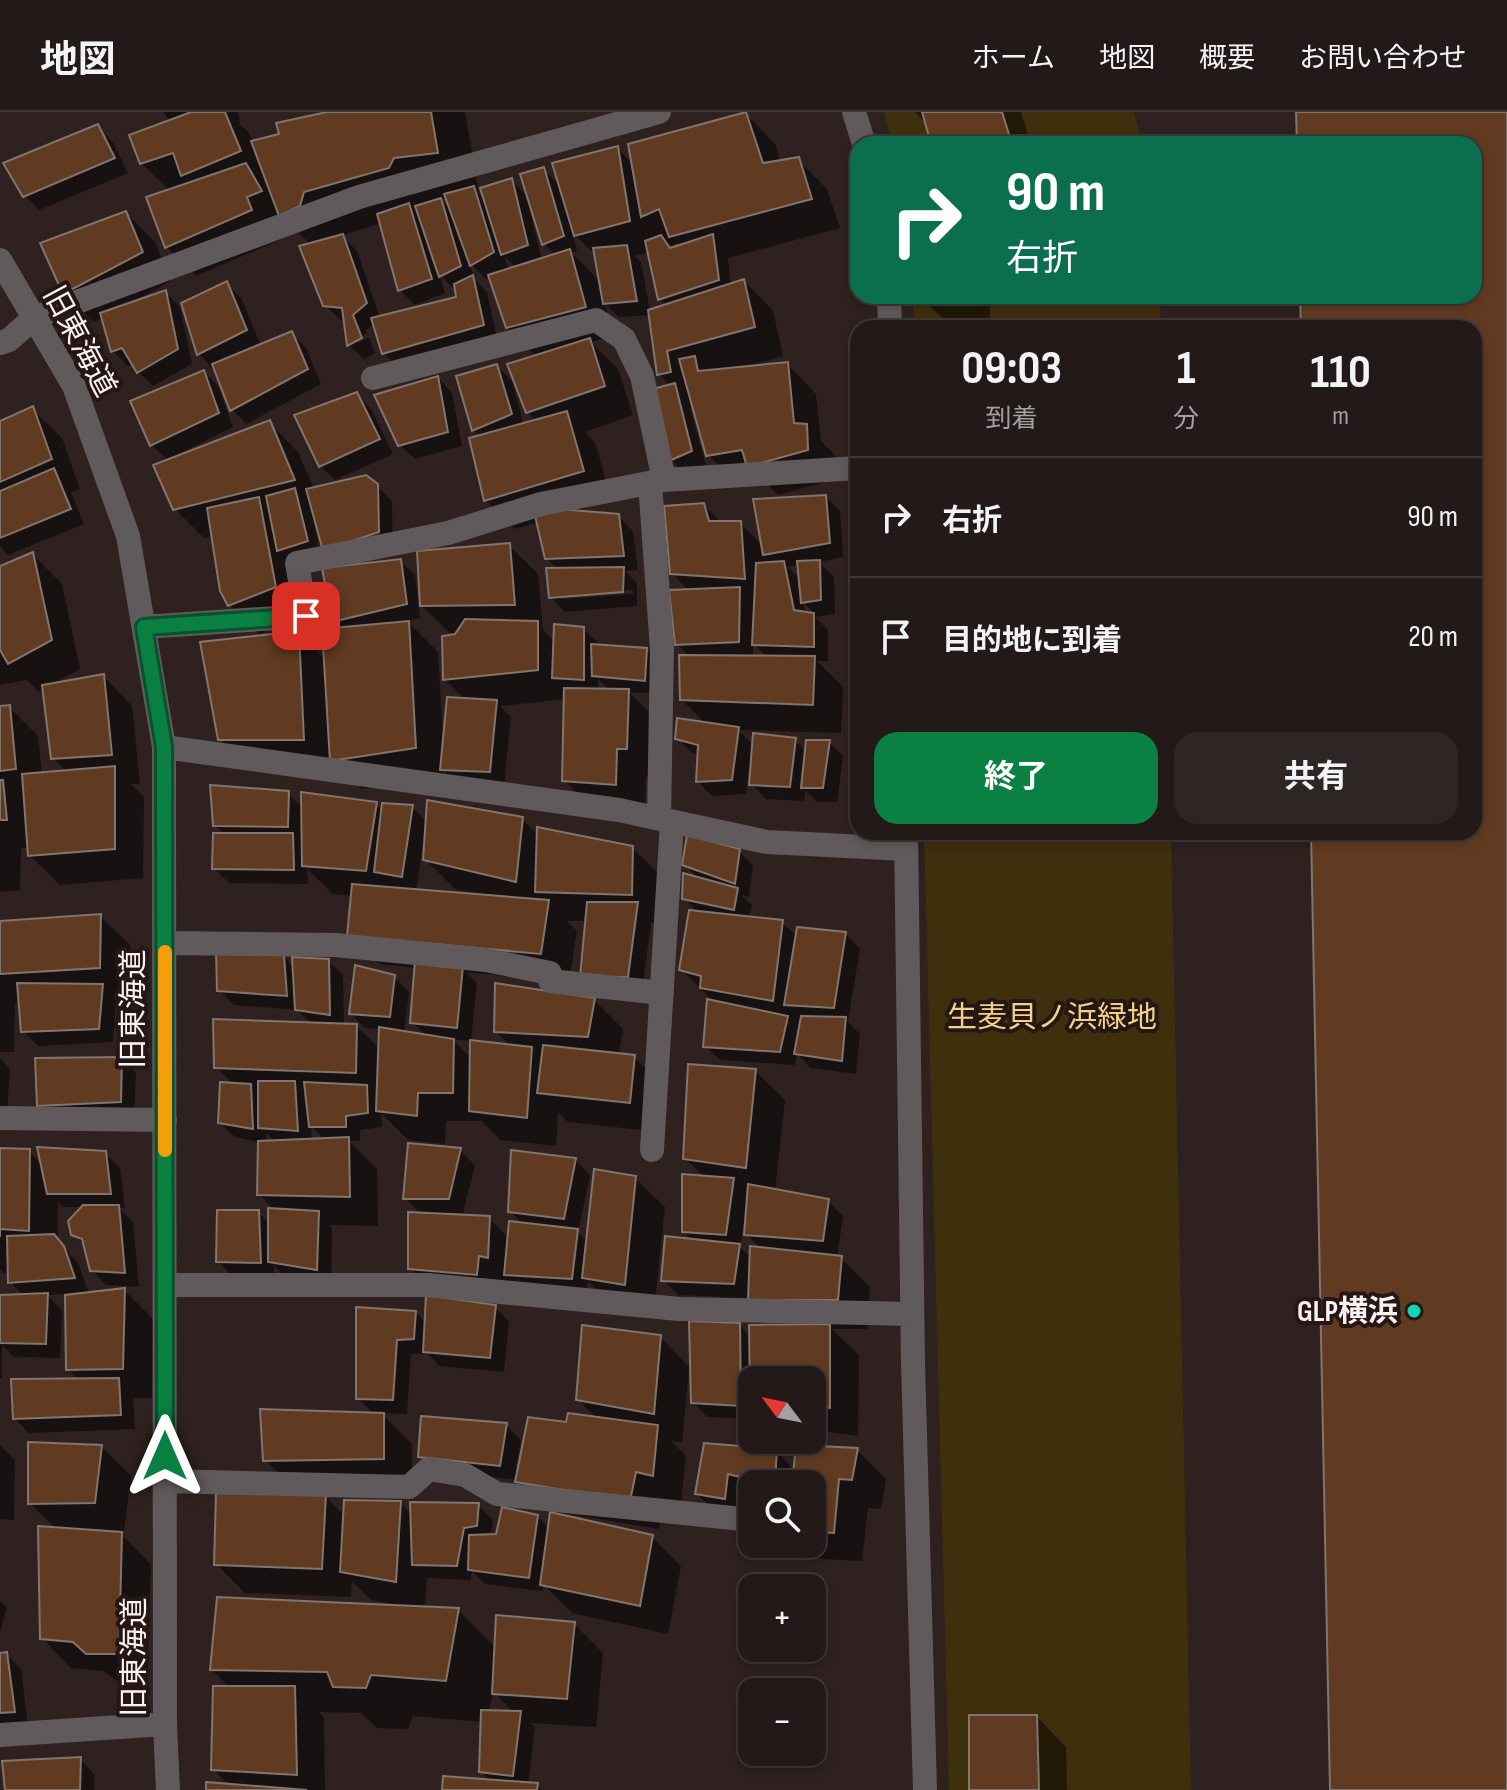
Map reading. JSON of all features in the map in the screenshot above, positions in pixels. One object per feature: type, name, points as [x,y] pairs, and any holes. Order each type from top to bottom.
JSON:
[{"type":"street","points":[[854,112],[862,136]]},
{"type":"street","points":[[0,343],[9,340],[34,318],[359,197],[644,114]]},
{"type":"street","name":"旧東海道","points":[[0,260],[74,386],[128,536],[164,747],[165,1724],[168,1790]]},
{"type":"street","points":[[373,378],[596,320],[624,339],[642,376],[657,482],[666,820],[662,993],[652,1150]]},
{"type":"street","points":[[144,627],[306,616],[297,563],[448,533],[541,504],[657,482],[850,469]]},
{"type":"street","points":[[164,747],[619,810],[767,842],[906,840],[912,1314],[925,1790]]},
{"type":"street","points":[[165,943],[351,946],[486,960],[550,973],[550,981],[662,993]]},
{"type":"street","points":[[0,1118],[165,1120]]},
{"type":"street","points":[[165,1285],[428,1285],[679,1309],[912,1314]]},
{"type":"street","points":[[165,1481],[409,1487],[429,1469],[465,1475],[497,1494],[738,1519]]},
{"type":"street","points":[[0,1735],[165,1724]]},
{"type":"green space","points":[[884,112],[1134,112],[1141,136],[890,136]]},
{"type":"green space","points":[[913,304],[1160,304],[1161,320],[914,320]]},
{"type":"green space","name":"生麦貝ノ浜緑地","points":[[924,840],[1171,840],[1191,1790],[949,1790]]},
{"type":"building","points":[[191,112],[225,112],[241,151],[181,176],[173,153],[140,164],[129,135]]},
{"type":"building","points":[[327,112],[431,112],[438,153],[394,158],[389,168],[304,192],[300,206],[279,216],[251,141],[279,134],[276,123]]},
{"type":"building","points":[[746,112],[763,163],[799,157],[812,199],[669,237],[659,209],[641,217],[628,144]]},
{"type":"building","points":[[922,112],[1002,112],[1010,136],[929,136]]},
{"type":"building","name":"GLP横浜","points":[[1296,112],[1507,112],[1507,1790],[1330,1790],[1311,840],[1482,840],[1482,320],[1301,320],[1300,304],[1482,304],[1482,136],[1297,136]]},
{"type":"building","points":[[98,124],[115,158],[23,197],[3,163]]},
{"type":"building","points":[[618,146],[630,221],[574,236],[552,163]]},
{"type":"building","points":[[246,163],[262,191],[247,197],[252,210],[165,248],[146,197]]},
{"type":"building","points":[[544,167],[564,236],[542,245],[520,174]]},
{"type":"building","points":[[512,178],[528,245],[501,255],[480,188]]},
{"type":"building","points":[[474,186],[494,252],[470,266],[444,194]]},
{"type":"building","points":[[441,198],[461,266],[439,277],[415,206]]},
{"type":"building","points":[[409,203],[432,279],[398,291],[377,214]]},
{"type":"building","points":[[126,211],[143,252],[63,294],[40,243]]},
{"type":"building","points":[[343,234],[367,303],[353,315],[362,338],[347,346],[342,308],[323,306],[299,246]]},
{"type":"building","points":[[713,234],[719,280],[658,300],[645,241],[661,235],[670,248]]},
{"type":"building","points":[[627,245],[637,301],[603,304],[593,248]]},
{"type":"building","points":[[570,249],[586,307],[506,328],[488,275]]},
{"type":"building","points":[[473,275],[484,325],[382,354],[371,318],[456,297],[454,284]]},
{"type":"building","points":[[744,279],[755,327],[667,351],[671,372],[657,375],[648,310]]},
{"type":"building","points":[[227,281],[247,330],[197,355],[181,303]]},
{"type":"building","points":[[166,290],[178,349],[137,373],[122,348],[111,352],[100,313]]},
{"type":"building","points":[[292,331],[308,369],[230,411],[212,364]]},
{"type":"building","points":[[590,338],[605,386],[526,413],[507,364]]},
{"type":"building","points":[[695,356],[698,371],[788,362],[794,423],[807,424],[808,450],[747,467],[742,450],[706,456],[679,359]]},
{"type":"building","points":[[497,364],[512,414],[472,431],[456,376]]},
{"type":"building","points":[[204,370],[219,413],[150,446],[130,401]]},
{"type":"building","points":[[438,376],[448,432],[398,446],[374,395]]},
{"type":"building","points":[[675,383],[692,451],[669,461],[653,389]]},
{"type":"building","points":[[357,392],[380,439],[319,467],[294,415]]},
{"type":"building","points":[[33,406],[52,459],[0,482],[0,421]]},
{"type":"building","points":[[567,411],[584,471],[484,501],[469,438]]},
{"type":"building","points":[[270,420],[295,480],[173,510],[153,465]]},
{"type":"building","points":[[54,468],[71,509],[0,538],[0,491]]},
{"type":"building","points":[[366,475],[378,484],[379,532],[323,551],[306,489]]},
{"type":"building","points":[[295,488],[308,541],[277,551],[266,496]]},
{"type":"building","points":[[826,495],[830,543],[763,555],[753,499]]},
{"type":"building","points":[[259,497],[276,587],[228,606],[220,591],[207,508]]},
{"type":"building","points":[[704,503],[709,521],[741,521],[745,579],[670,574],[664,506]]},
{"type":"building","points":[[559,509],[619,514],[624,556],[545,559],[535,516]]},
{"type":"building","points":[[510,543],[515,605],[420,606],[417,551]]},
{"type":"building","points":[[33,552],[52,640],[8,664],[0,650],[0,566]]},
{"type":"building","points":[[401,559],[407,604],[332,622],[322,568]]},
{"type":"building","points":[[820,560],[821,600],[801,603],[797,561]]},
{"type":"building","points":[[784,561],[794,610],[814,613],[814,647],[752,645],[756,563]]},
{"type":"building","points":[[624,567],[623,592],[549,598],[546,568]]},
{"type":"building","points":[[740,587],[739,642],[675,645],[669,590]]},
{"type":"building","points":[[465,619],[538,621],[538,670],[443,680],[442,636],[455,634]]},
{"type":"building","points":[[409,621],[416,748],[330,761],[322,629]]},
{"type":"building","points":[[554,624],[584,627],[584,680],[552,678]]},
{"type":"building","points":[[299,631],[304,740],[218,740],[200,642]]},
{"type":"building","points":[[591,644],[647,648],[645,681],[592,676]]},
{"type":"building","points":[[679,655],[815,656],[813,705],[680,700]]},
{"type":"building","points":[[104,674],[112,755],[51,759],[42,685]]},
{"type":"building","points":[[564,688],[629,689],[627,749],[617,749],[616,785],[562,781]]},
{"type":"building","points":[[447,697],[497,700],[490,772],[440,770]]},
{"type":"building","points":[[10,705],[16,769],[0,771],[0,706]]},
{"type":"building","points":[[677,718],[739,727],[732,780],[696,782],[698,745],[675,739]]},
{"type":"building","points":[[753,733],[796,738],[790,787],[749,785]]},
{"type":"building","points":[[806,740],[830,740],[823,788],[801,788]]},
{"type":"building","points":[[115,766],[115,849],[28,856],[22,774]]},
{"type":"building","points":[[0,780],[3,780],[7,820],[0,820]]},
{"type":"building","points":[[210,785],[289,791],[288,827],[213,826]]},
{"type":"building","points":[[301,792],[377,802],[366,871],[302,866]]},
{"type":"building","points":[[427,800],[523,817],[516,882],[423,860]]},
{"type":"building","points":[[382,803],[413,805],[402,877],[374,872]]},
{"type":"building","points":[[537,827],[633,846],[632,895],[535,892]]},
{"type":"building","points":[[213,833],[293,833],[294,870],[212,869]]},
{"type":"building","points":[[687,835],[740,849],[735,884],[682,865]]},
{"type":"building","points":[[683,873],[738,888],[734,910],[682,899]]},
{"type":"building","points":[[352,884],[549,900],[541,954],[347,936]]},
{"type":"building","points":[[587,902],[638,902],[628,977],[580,977]]},
{"type":"building","points":[[689,910],[783,920],[773,1001],[700,988],[701,976],[679,970]]},
{"type":"building","points":[[101,914],[100,968],[0,974],[0,921]]},
{"type":"building","points":[[797,927],[846,932],[834,1008],[784,1005]]},
{"type":"building","points":[[216,951],[284,955],[287,996],[217,991]]},
{"type":"building","points":[[292,957],[329,959],[330,1015],[295,1010]]},
{"type":"building","points":[[415,961],[463,966],[457,1028],[410,1023]]},
{"type":"building","points":[[355,965],[395,975],[390,1017],[349,1014]]},
{"type":"building","points":[[17,983],[103,984],[99,1029],[21,1032]]},
{"type":"building","points":[[495,983],[595,998],[588,1037],[494,1032]]},
{"type":"building","points":[[707,999],[788,1016],[780,1052],[703,1047]]},
{"type":"building","points":[[801,1016],[846,1017],[842,1061],[794,1054]]},
{"type":"building","points":[[213,1019],[357,1024],[356,1073],[214,1068]]},
{"type":"building","points":[[379,1027],[454,1039],[453,1093],[418,1093],[417,1116],[376,1111]]},
{"type":"building","points":[[470,1040],[532,1047],[527,1118],[469,1111]]},
{"type":"building","points":[[543,1045],[635,1055],[630,1103],[537,1093]]},
{"type":"building","points":[[122,1057],[121,1102],[37,1106],[35,1058]]},
{"type":"building","points":[[688,1064],[756,1069],[746,1168],[683,1159]]},
{"type":"building","points":[[258,1081],[295,1081],[298,1131],[258,1128]]},
{"type":"building","points":[[220,1082],[251,1084],[253,1129],[218,1123]]},
{"type":"building","points":[[304,1082],[367,1085],[368,1113],[346,1116],[346,1127],[309,1127]]},
{"type":"building","points":[[349,1137],[350,1197],[257,1195],[258,1141]]},
{"type":"building","points":[[408,1143],[461,1148],[449,1199],[403,1199]]},
{"type":"building","points":[[37,1147],[106,1151],[111,1194],[47,1194]]},
{"type":"building","points":[[0,1148],[30,1149],[29,1231],[0,1229]]},
{"type":"building","points":[[511,1150],[576,1158],[564,1219],[508,1212]]},
{"type":"building","points":[[594,1169],[636,1176],[625,1285],[582,1278]]},
{"type":"building","points":[[682,1174],[734,1178],[726,1235],[682,1232]]},
{"type":"building","points":[[748,1184],[829,1199],[823,1241],[744,1235]]},
{"type":"building","points":[[83,1205],[119,1205],[125,1273],[90,1271],[82,1239],[71,1235],[68,1221]]},
{"type":"building","points":[[268,1208],[319,1211],[317,1270],[268,1262]]},
{"type":"building","points":[[217,1210],[259,1210],[261,1263],[216,1262]]},
{"type":"building","points":[[408,1212],[490,1216],[488,1258],[479,1256],[477,1275],[408,1269]]},
{"type":"building","points":[[509,1221],[578,1229],[572,1279],[504,1275]]},
{"type":"building","points":[[54,1234],[64,1246],[75,1278],[8,1283],[7,1236]]},
{"type":"building","points":[[665,1236],[740,1244],[734,1284],[661,1281]]},
{"type":"building","points":[[750,1246],[842,1256],[838,1300],[748,1300]]},
{"type":"building","points":[[125,1288],[123,1369],[66,1370],[65,1295]]},
{"type":"building","points":[[48,1293],[46,1344],[0,1343],[0,1295]]},
{"type":"building","points":[[426,1295],[496,1305],[490,1358],[423,1352]]},
{"type":"building","points":[[356,1307],[416,1311],[414,1339],[397,1340],[393,1400],[356,1399]]},
{"type":"building","points":[[689,1321],[740,1323],[738,1406],[691,1403]]},
{"type":"building","points":[[830,1324],[830,1408],[826,1408],[826,1366],[750,1366],[749,1325]]},
{"type":"building","points":[[582,1325],[661,1335],[654,1414],[576,1400]]},
{"type":"building","points":[[119,1378],[121,1415],[13,1419],[11,1379]]},
{"type":"building","points":[[260,1409],[384,1413],[384,1459],[263,1461]]},
{"type":"building","points":[[568,1413],[658,1425],[653,1476],[636,1472],[630,1501],[515,1482],[528,1417],[566,1422]]},
{"type":"building","points":[[421,1416],[507,1423],[500,1466],[418,1457]]},
{"type":"building","points":[[28,1442],[102,1445],[95,1503],[28,1504]]},
{"type":"building","points":[[704,1443],[738,1446],[738,1454],[777,1454],[776,1470],[738,1470],[738,1476],[728,1474],[725,1499],[695,1494]]},
{"type":"building","points":[[826,1446],[858,1448],[852,1480],[839,1479],[834,1533],[826,1533],[826,1470],[793,1470],[795,1454],[826,1454]]},
{"type":"building","points":[[216,1493],[326,1494],[322,1569],[214,1565]]},
{"type":"building","points":[[344,1500],[401,1501],[396,1582],[340,1572]]},
{"type":"building","points":[[410,1502],[479,1503],[477,1526],[464,1528],[457,1566],[412,1565]]},
{"type":"building","points":[[502,1507],[538,1515],[529,1578],[468,1570],[469,1535],[496,1534]]},
{"type":"building","points":[[550,1512],[653,1535],[640,1606],[540,1585]]},
{"type":"building","points":[[38,1526],[122,1532],[119,1654],[86,1654],[73,1642],[40,1639]]},
{"type":"building","points":[[217,1597],[459,1608],[446,1681],[371,1675],[366,1688],[333,1687],[327,1672],[210,1670]]},
{"type":"building","points":[[496,1615],[575,1622],[567,1699],[492,1694]]},
{"type":"building","points":[[7,1652],[15,1712],[0,1713],[0,1653]]},
{"type":"building","points":[[213,1686],[295,1686],[297,1775],[211,1770]]},
{"type":"building","points":[[481,1710],[521,1711],[513,1776],[479,1772]]},
{"type":"building","points":[[969,1715],[1037,1715],[1039,1790],[969,1790]]},
{"type":"building","points":[[81,1757],[80,1790],[5,1790],[2,1761]]},
{"type":"building","points":[[443,1776],[538,1783],[537,1790],[442,1790]]},
{"type":"building","points":[[206,1782],[307,1790],[206,1790]]},
{"type":"slow traffic","points":[[165,952],[165,1150]]},
{"type":"place","name":"GLP横浜","points":[[1414,1311]]},
{"type":"route","points":[[165,1456],[164,747],[144,627],[306,616]]}]
